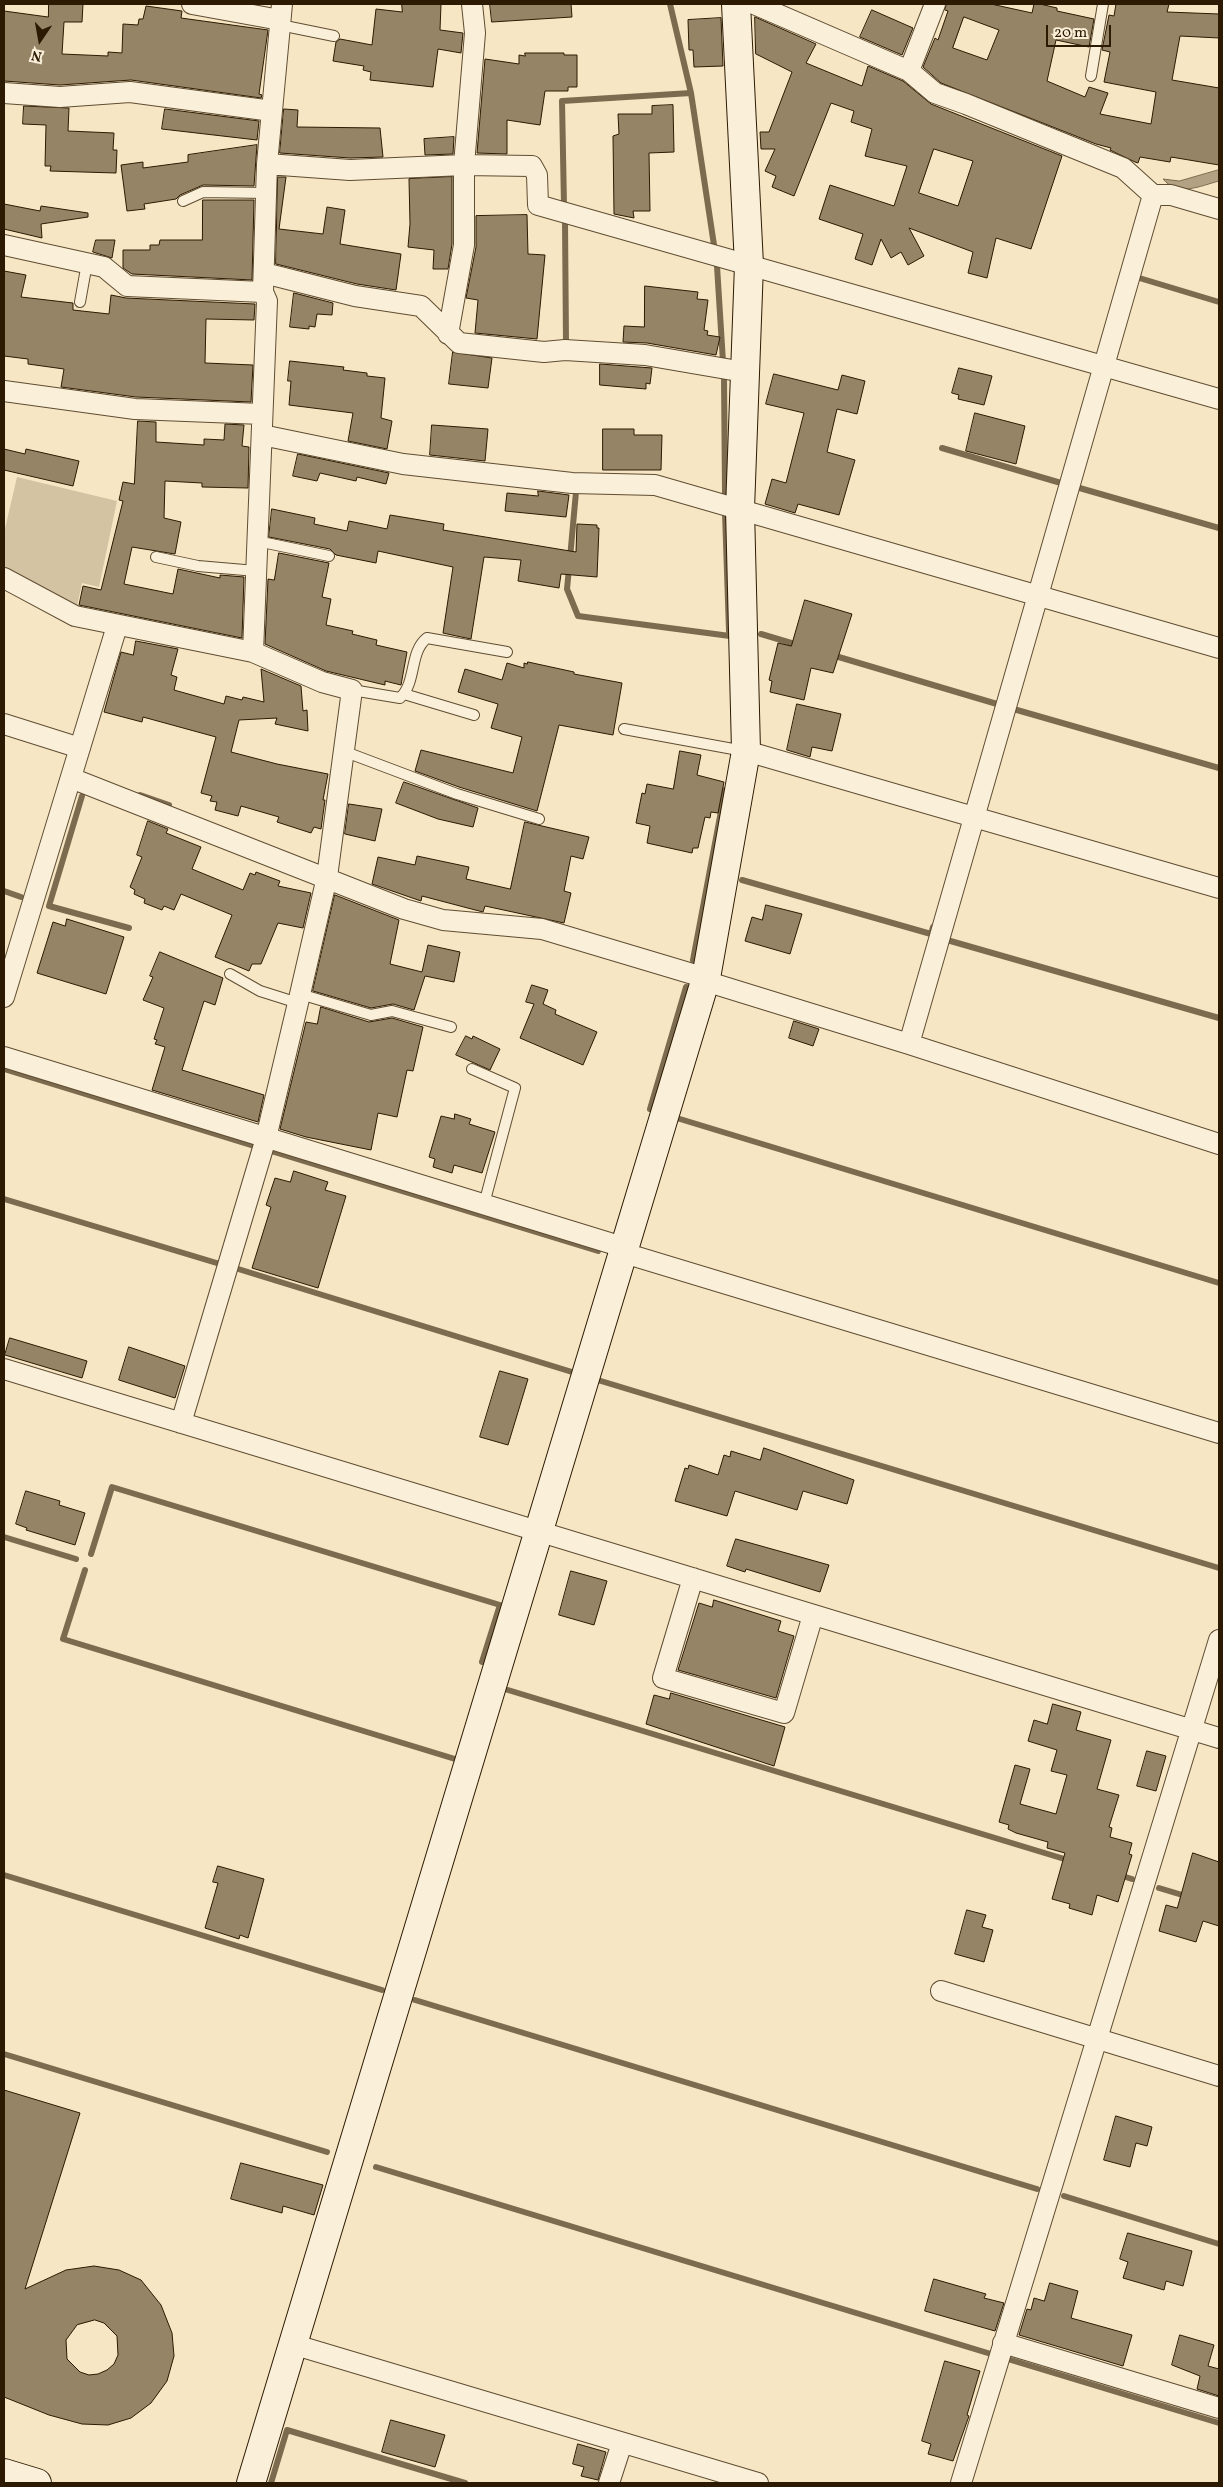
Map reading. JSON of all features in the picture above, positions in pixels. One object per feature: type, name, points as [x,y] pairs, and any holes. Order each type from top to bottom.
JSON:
[{"type":"street","points":[[192,4],[281,16],[267,164],[264,282],[267,301],[253,652]]},
{"type":"street","points":[[448,334],[464,245],[464,165],[475,33],[472,4]]},
{"type":"street","points":[[251,2483],[706,979],[746,751],[740,509],[749,265],[736,4]]},
{"type":"street","points":[[754,4],[909,71],[935,93],[1123,168],[1153,194],[1171,195],[1219,209]]},
{"type":"street","points":[[909,71],[935,4]]},
{"type":"street","points":[[4,93],[60,97],[130,92],[272,111]]},
{"type":"street","points":[[267,164],[350,170],[464,165],[532,166],[538,175],[538,204],[1219,399]]},
{"type":"street","points":[[909,1044],[1153,194]]},
{"type":"street","points":[[4,245],[104,267],[127,286],[264,282],[421,306],[448,334],[460,343],[544,352],[565,350],[645,356],[744,372]]},
{"type":"street","points":[[4,391],[135,409],[262,414]]},
{"type":"street","points":[[262,435],[403,464],[572,483],[655,485],[1219,648]]},
{"type":"street","points":[[4,578],[75,616],[253,652],[322,682],[352,690],[327,877],[299,999],[266,1138],[181,1423]]},
{"type":"street","points":[[4,997],[117,626]]},
{"type":"street","points":[[4,724],[80,748]]},
{"type":"street","points":[[746,751],[1219,888]]},
{"type":"street","points":[[71,778],[327,877],[404,909],[443,920],[542,929],[706,979],[1219,1144]]},
{"type":"street","points":[[4,1057],[484,1204],[625,1251],[1219,1433]]},
{"type":"street","points":[[4,1369],[1219,1738]]},
{"type":"street","points":[[693,1578],[663,1678],[784,1713],[813,1615]]},
{"type":"street","points":[[961,2483],[1219,1640]]},
{"type":"street","points":[[941,1991],[1219,2076]]},
{"type":"street","points":[[1003,2343],[1219,2408]]},
{"type":"street","points":[[292,2344],[758,2483]]},
{"type":"street","points":[[609,2483],[622,2443]]},
{"type":"street","points":[[4,2473],[37,2483]]},
{"type":"lane","points":[[1091,76],[1103,4]]},
{"type":"lane","points":[[281,16],[334,36]]},
{"type":"lane","points":[[183,201],[203,192],[266,193]]},
{"type":"lane","points":[[80,302],[87,263]]},
{"type":"lane","points":[[257,541],[328,556]]},
{"type":"lane","points":[[156,557],[198,566],[256,571]]},
{"type":"lane","points":[[352,690],[400,698],[407,692],[420,643],[427,638],[507,652]]},
{"type":"lane","points":[[404,694],[474,715]]},
{"type":"lane","points":[[624,729],[746,751]]},
{"type":"lane","points":[[344,752],[457,794],[539,819]]},
{"type":"lane","points":[[230,974],[260,991],[371,1015],[392,1011],[450,1027]]},
{"type":"lane","points":[[472,1069],[515,1088],[484,1204]]},
{"type":"shaded area","points":[[1219,170],[1219,181],[1190,189],[1175,188],[1163,179],[1179,181]]},
{"type":"shaded area","points":[[17,477],[117,501],[99,587],[82,583],[76,611],[4,572],[4,533]]},
{"type":"building","points":[[49,4],[83,4],[82,22],[64,22],[62,54],[108,56],[108,52],[122,53],[123,24],[138,25],[139,19],[143,19],[146,6],[182,11],[181,18],[268,30],[259,94],[262,95],[261,98],[131,80],[60,85],[4,81],[4,11],[48,17]]},
{"type":"building","points":[[402,4],[441,4],[440,30],[463,33],[461,53],[438,49],[433,87],[370,80],[371,72],[363,70],[364,66],[333,61],[336,42],[340,39],[372,45],[376,9],[402,12]]},
{"type":"building","points":[[490,4],[571,4],[572,17],[492,22]]},
{"type":"building","points":[[947,4],[991,4],[1032,13],[1034,4],[1040,4],[1057,8],[1057,11],[1094,19],[1089,47],[1056,40],[1047,81],[1085,97],[1089,87],[1108,93],[1100,114],[1151,124],[1156,92],[1104,82],[1110,52],[1102,50],[1109,15],[1114,16],[1116,4],[1169,4],[1167,12],[1219,14],[1219,38],[1180,36],[1172,80],[1219,88],[1219,165],[1171,157],[1170,162],[1140,157],[1138,163],[1110,150],[1111,148],[1096,144],[941,83],[923,67],[935,38],[938,40],[948,11],[945,10]],"holes":[[[964,17],[999,30],[987,60],[953,48]]]},
{"type":"building","points":[[872,10],[913,28],[902,55],[860,37]]},
{"type":"building","points":[[755,17],[816,44],[806,63],[862,86],[868,66],[903,81],[931,104],[1062,156],[1031,249],[996,238],[987,278],[968,273],[973,252],[909,228],[924,256],[908,265],[901,252],[891,258],[881,239],[872,265],[855,259],[863,234],[819,219],[830,185],[894,206],[907,166],[865,156],[872,129],[851,122],[854,111],[831,103],[794,196],[772,187],[776,176],[765,171],[775,149],[761,149],[760,132],[769,132],[792,72],[756,54]],"holes":[[[934,149],[973,161],[958,206],[919,193]]]},
{"type":"building","points":[[721,18],[723,66],[694,67],[693,50],[689,50],[688,20]]},
{"type":"building","points":[[525,53],[577,55],[577,87],[568,87],[568,91],[545,91],[540,125],[507,120],[507,154],[477,153],[485,59],[519,64],[519,55],[525,56]]},
{"type":"building","points":[[673,105],[674,152],[649,153],[650,211],[633,211],[634,218],[614,214],[613,136],[619,134],[618,114],[652,114],[652,106]]},
{"type":"building","points":[[24,106],[69,108],[68,131],[114,133],[113,150],[117,150],[116,173],[50,171],[51,166],[45,166],[46,125],[23,124]]},
{"type":"building","points":[[165,109],[259,121],[257,140],[162,129]]},
{"type":"building","points":[[284,109],[298,110],[297,127],[380,128],[383,157],[350,158],[280,153]]},
{"type":"building","points":[[454,137],[453,154],[425,155],[424,139]]},
{"type":"building","points":[[257,145],[254,186],[203,185],[180,195],[176,199],[144,204],[145,209],[127,211],[121,165],[143,162],[143,168],[188,162],[188,155]]},
{"type":"building","points":[[278,177],[286,177],[279,229],[323,234],[327,207],[345,210],[340,244],[401,254],[396,290],[357,284],[276,264]]},
{"type":"building","points":[[452,177],[452,244],[448,269],[433,269],[434,250],[408,247],[410,224],[409,179]]},
{"type":"building","points":[[203,200],[254,200],[252,280],[132,274],[123,268],[123,250],[150,250],[150,245],[159,245],[160,240],[202,240]]},
{"type":"building","points":[[4,204],[40,211],[41,206],[88,213],[88,217],[41,224],[42,238],[4,229]]},
{"type":"building","points":[[527,215],[528,254],[545,255],[537,339],[475,333],[478,300],[466,298],[476,247],[476,216]]},
{"type":"building","points":[[96,240],[115,240],[112,258],[93,252]]},
{"type":"building","points":[[4,271],[26,275],[21,297],[73,303],[73,310],[109,314],[111,295],[126,298],[255,304],[254,320],[206,319],[205,363],[253,365],[251,402],[136,397],[61,387],[64,369],[28,364],[28,359],[4,356]]},
{"type":"building","points":[[645,286],[698,292],[697,299],[708,300],[704,330],[708,331],[707,335],[720,337],[716,355],[647,343],[623,342],[624,326],[644,327]]},
{"type":"building","points":[[294,293],[333,303],[332,315],[317,314],[315,327],[309,326],[309,329],[290,327]]},
{"type":"building","points":[[453,352],[492,358],[488,388],[449,384]]},
{"type":"building","points":[[290,361],[344,367],[343,370],[367,373],[367,376],[385,378],[381,418],[392,421],[387,449],[348,441],[353,413],[289,405],[291,381],[288,381]]},
{"type":"building","points":[[600,364],[652,368],[650,384],[646,383],[646,389],[600,385]]},
{"type":"building","points":[[959,368],[992,376],[984,405],[958,399],[959,395],[952,393]]},
{"type":"building","points":[[774,374],[838,390],[842,375],[865,381],[857,414],[837,409],[827,452],[855,460],[839,515],[798,504],[795,513],[765,504],[772,479],[786,483],[804,413],[766,404]]},
{"type":"building","points":[[975,413],[1025,426],[1016,464],[966,451]]},
{"type":"building","points":[[138,421],[156,422],[156,442],[204,445],[204,439],[224,440],[225,424],[244,425],[242,446],[249,447],[248,488],[202,487],[202,483],[165,481],[164,518],[181,522],[175,554],[132,547],[124,584],[173,594],[178,569],[220,578],[220,575],[244,577],[242,638],[79,605],[83,586],[101,590],[123,501],[119,500],[123,482],[134,484]]},
{"type":"building","points":[[432,425],[488,429],[485,461],[430,455]]},
{"type":"building","points":[[603,429],[634,429],[634,435],[662,435],[661,470],[603,470]]},
{"type":"building","points":[[4,449],[25,454],[26,449],[79,461],[73,486],[4,470]]},
{"type":"building","points":[[298,454],[389,473],[386,484],[357,477],[356,481],[320,473],[317,481],[293,476]]},
{"type":"building","points":[[538,491],[569,495],[566,517],[505,511],[507,493],[538,496]]},
{"type":"building","points":[[272,509],[315,518],[314,524],[347,531],[349,521],[387,529],[390,515],[444,524],[443,530],[576,552],[577,524],[597,525],[597,528],[599,528],[597,577],[561,574],[559,588],[518,581],[521,560],[484,557],[471,639],[443,633],[453,567],[378,551],[376,563],[336,555],[330,549],[269,537]]},
{"type":"building","points":[[279,553],[329,563],[322,597],[331,599],[326,625],[353,631],[352,634],[377,640],[376,645],[407,652],[401,685],[385,681],[385,685],[326,671],[265,644],[268,579],[274,580]]},
{"type":"building","points":[[805,600],[852,614],[833,673],[811,668],[804,700],[770,692],[772,681],[769,680],[778,643],[791,646]]},
{"type":"building","points":[[136,641],[178,649],[171,675],[177,677],[174,690],[224,704],[226,696],[242,700],[243,697],[264,702],[261,669],[301,686],[303,711],[307,710],[308,731],[275,724],[277,718],[239,720],[231,752],[277,764],[328,774],[323,800],[325,800],[321,829],[314,827],[311,833],[277,822],[279,817],[241,806],[238,816],[215,810],[217,802],[210,801],[212,796],[201,793],[216,737],[143,717],[142,722],[104,712],[121,652],[133,655]]},
{"type":"building","points":[[528,662],[574,672],[574,674],[622,683],[613,735],[559,725],[537,811],[415,771],[421,750],[513,773],[522,737],[491,728],[498,704],[458,692],[465,669],[502,680],[507,663],[524,668],[524,663],[527,664]]},
{"type":"building","points":[[797,704],[841,714],[832,751],[812,747],[810,757],[787,750]]},
{"type":"building","points":[[680,751],[701,755],[697,775],[724,782],[718,813],[711,812],[710,818],[705,817],[698,848],[693,848],[692,853],[647,843],[650,826],[636,823],[642,793],[645,794],[647,784],[673,789]]},
{"type":"building","points":[[404,782],[478,808],[473,827],[438,819],[396,803]]},
{"type":"building","points":[[349,804],[382,809],[375,841],[345,834]]},
{"type":"building","points":[[148,821],[168,829],[166,833],[201,847],[192,869],[243,890],[250,873],[255,875],[256,872],[280,881],[278,886],[311,893],[303,928],[278,923],[261,964],[252,964],[249,971],[215,957],[232,915],[181,894],[174,910],[164,906],[162,910],[144,903],[145,899],[134,894],[135,890],[130,887],[142,857],[137,855]]},
{"type":"building","points":[[525,822],[589,837],[583,859],[571,856],[564,891],[571,893],[564,923],[485,906],[483,912],[422,896],[421,901],[372,884],[378,857],[415,865],[417,856],[469,867],[466,879],[510,889]]},
{"type":"building","points":[[335,895],[399,920],[390,964],[422,972],[428,945],[460,952],[454,982],[425,976],[414,1010],[393,1004],[371,1008],[313,991]]},
{"type":"building","points":[[766,905],[802,914],[790,954],[745,941],[752,917],[762,920]]},
{"type":"building","points":[[67,919],[124,937],[106,994],[37,973],[53,922],[65,926]]},
{"type":"building","points":[[160,952],[223,978],[215,1005],[204,1001],[182,1070],[264,1095],[258,1122],[152,1090],[165,1047],[155,1044],[157,1040],[154,1039],[164,1008],[143,1000],[153,977],[150,976]]},
{"type":"building","points":[[532,985],[548,990],[543,1004],[556,1010],[555,1014],[597,1032],[583,1065],[520,1038],[534,1004],[526,1002]]},
{"type":"building","points":[[321,1007],[369,1022],[392,1018],[423,1027],[413,1071],[407,1070],[397,1117],[378,1113],[371,1150],[306,1137],[280,1129],[306,1022],[317,1024]]},
{"type":"building","points":[[794,1021],[819,1029],[813,1046],[789,1038]]},
{"type":"building","points":[[466,1036],[472,1039],[473,1036],[500,1049],[490,1070],[456,1055]]},
{"type":"building","points":[[455,1114],[471,1119],[469,1124],[495,1132],[482,1173],[454,1165],[452,1173],[433,1167],[435,1159],[429,1157],[441,1116],[454,1119]]},
{"type":"building","points":[[294,1171],[328,1182],[325,1190],[346,1196],[318,1288],[252,1268],[271,1207],[266,1205],[275,1178],[290,1182]]},
{"type":"building","points":[[10,1338],[87,1361],[82,1378],[5,1355]]},
{"type":"building","points":[[129,1347],[185,1366],[175,1398],[119,1380]]},
{"type":"building","points":[[500,1371],[528,1379],[508,1445],[480,1437]]},
{"type":"building","points":[[764,1448],[854,1480],[847,1504],[803,1491],[797,1510],[735,1491],[727,1516],[675,1501],[685,1468],[688,1469],[689,1465],[718,1475],[724,1455],[730,1457],[731,1451],[760,1460]]},
{"type":"building","points":[[26,1491],[60,1501],[59,1505],[85,1513],[75,1545],[26,1530],[27,1528],[16,1524]]},
{"type":"building","points":[[736,1539],[829,1565],[820,1592],[746,1569],[745,1572],[727,1566]]},
{"type":"building","points":[[571,1571],[607,1581],[594,1625],[559,1615]]},
{"type":"building","points":[[714,1600],[781,1621],[778,1631],[794,1636],[776,1698],[678,1670],[699,1603],[712,1607]]},
{"type":"building","points":[[671,1693],[785,1727],[774,1766],[646,1724],[654,1695],[669,1699]]},
{"type":"building","points":[[1053,1704],[1081,1712],[1076,1730],[1111,1740],[1097,1789],[1119,1795],[1109,1827],[1112,1828],[1110,1837],[1132,1843],[1129,1854],[1132,1855],[1118,1902],[1097,1895],[1092,1915],[1069,1908],[1070,1904],[1052,1899],[1065,1853],[1047,1848],[1048,1842],[1016,1833],[1008,1829],[1009,1825],[999,1822],[1015,1765],[1030,1769],[1020,1804],[1056,1814],[1067,1775],[1051,1771],[1057,1750],[1028,1741],[1034,1720],[1047,1724]]},
{"type":"building","points":[[1147,1751],[1166,1756],[1156,1791],[1137,1786]]},
{"type":"building","points":[[1193,1853],[1219,1862],[1219,1926],[1203,1921],[1196,1942],[1159,1931],[1166,1905],[1177,1908]]},
{"type":"building","points":[[218,1866],[264,1879],[248,1938],[240,1935],[239,1939],[205,1928],[218,1883],[213,1882]]},
{"type":"building","points":[[967,1910],[986,1915],[982,1927],[993,1930],[984,1962],[955,1954]]},
{"type":"building","points":[[4,2090],[80,2113],[25,2289],[66,2270],[94,2266],[119,2270],[141,2280],[161,2305],[172,2333],[174,2356],[167,2381],[151,2403],[131,2418],[108,2425],[82,2424],[49,2415],[4,2397]],"holes":[[[95,2320],[104,2323],[117,2336],[118,2355],[114,2364],[98,2374],[89,2375],[80,2372],[67,2359],[66,2340],[77,2325]]]},
{"type":"building","points":[[1116,2116],[1152,2127],[1147,2146],[1136,2143],[1130,2167],[1104,2160]]},
{"type":"building","points":[[241,2163],[323,2185],[314,2215],[283,2206],[282,2213],[231,2199]]},
{"type":"building","points":[[1128,2233],[1192,2251],[1183,2286],[1166,2281],[1164,2290],[1123,2278],[1128,2262],[1120,2259]]},
{"type":"building","points":[[934,2279],[986,2294],[984,2298],[1004,2303],[995,2331],[925,2311]]},
{"type":"building","points":[[1050,2283],[1078,2291],[1071,2318],[1132,2335],[1123,2366],[1019,2335],[1027,2309],[1031,2310],[1034,2298],[1044,2301]]},
{"type":"building","points":[[1180,2335],[1214,2345],[1208,2366],[1219,2369],[1219,2396],[1197,2389],[1200,2376],[1172,2365]]},
{"type":"building","points":[[945,2361],[980,2371],[967,2415],[969,2416],[953,2461],[928,2454],[931,2444],[922,2441]]},
{"type":"building","points":[[391,2420],[445,2435],[435,2467],[382,2452]]},
{"type":"building","points":[[578,2444],[606,2452],[598,2480],[581,2476],[584,2467],[573,2464]]},
{"type":"waterway","points":[[670,4],[691,93],[714,245]]},
{"type":"waterway","points":[[564,205],[562,101],[691,93]]},
{"type":"waterway","points":[[565,221],[566,343]]},
{"type":"waterway","points":[[717,266],[723,362]]},
{"type":"waterway","points":[[1136,277],[1219,302]]},
{"type":"waterway","points":[[724,377],[725,493]]},
{"type":"waterway","points":[[942,448],[1061,483]]},
{"type":"waterway","points":[[1076,487],[1219,528]]},
{"type":"waterway","points":[[570,558],[576,492]]},
{"type":"waterway","points":[[725,513],[729,631]]},
{"type":"waterway","points":[[569,568],[567,589],[578,616],[730,636]]},
{"type":"waterway","points":[[761,634],[798,645]]},
{"type":"waterway","points":[[832,655],[997,704]]},
{"type":"waterway","points":[[1010,708],[1219,768]]},
{"type":"waterway","points":[[693,960],[725,790]]},
{"type":"waterway","points":[[140,795],[169,805]]},
{"type":"waterway","points":[[82,796],[49,906],[129,928]]},
{"type":"waterway","points":[[742,880],[931,934],[933,927]]},
{"type":"waterway","points":[[4,891],[21,897]]},
{"type":"waterway","points":[[947,940],[1219,1018]]},
{"type":"waterway","points":[[650,1109],[686,987]]},
{"type":"waterway","points":[[4,1069],[254,1146]]},
{"type":"waterway","points":[[680,1119],[1219,1283]]},
{"type":"waterway","points":[[271,1151],[598,1251]]},
{"type":"waterway","points":[[4,1199],[220,1264]]},
{"type":"waterway","points":[[235,1268],[572,1372]]},
{"type":"waterway","points":[[601,1381],[1219,1568]]},
{"type":"waterway","points":[[91,1554],[112,1487],[500,1605],[482,1662]]},
{"type":"waterway","points":[[4,1537],[76,1559]]},
{"type":"waterway","points":[[85,1570],[63,1639],[455,1759]]},
{"type":"waterway","points":[[508,1690],[1071,1861]]},
{"type":"waterway","points":[[4,1875],[382,1990]]},
{"type":"waterway","points":[[1119,1875],[1132,1879]]},
{"type":"waterway","points":[[1159,1888],[1189,1897]]},
{"type":"waterway","points":[[415,2000],[1037,2189]]},
{"type":"waterway","points":[[4,2054],[327,2152]]},
{"type":"waterway","points":[[376,2167],[991,2354]]},
{"type":"waterway","points":[[1064,2196],[1219,2244]]},
{"type":"waterway","points":[[1011,2360],[1219,2423]]},
{"type":"waterway","points":[[271,2483],[287,2430],[465,2483]]}]
